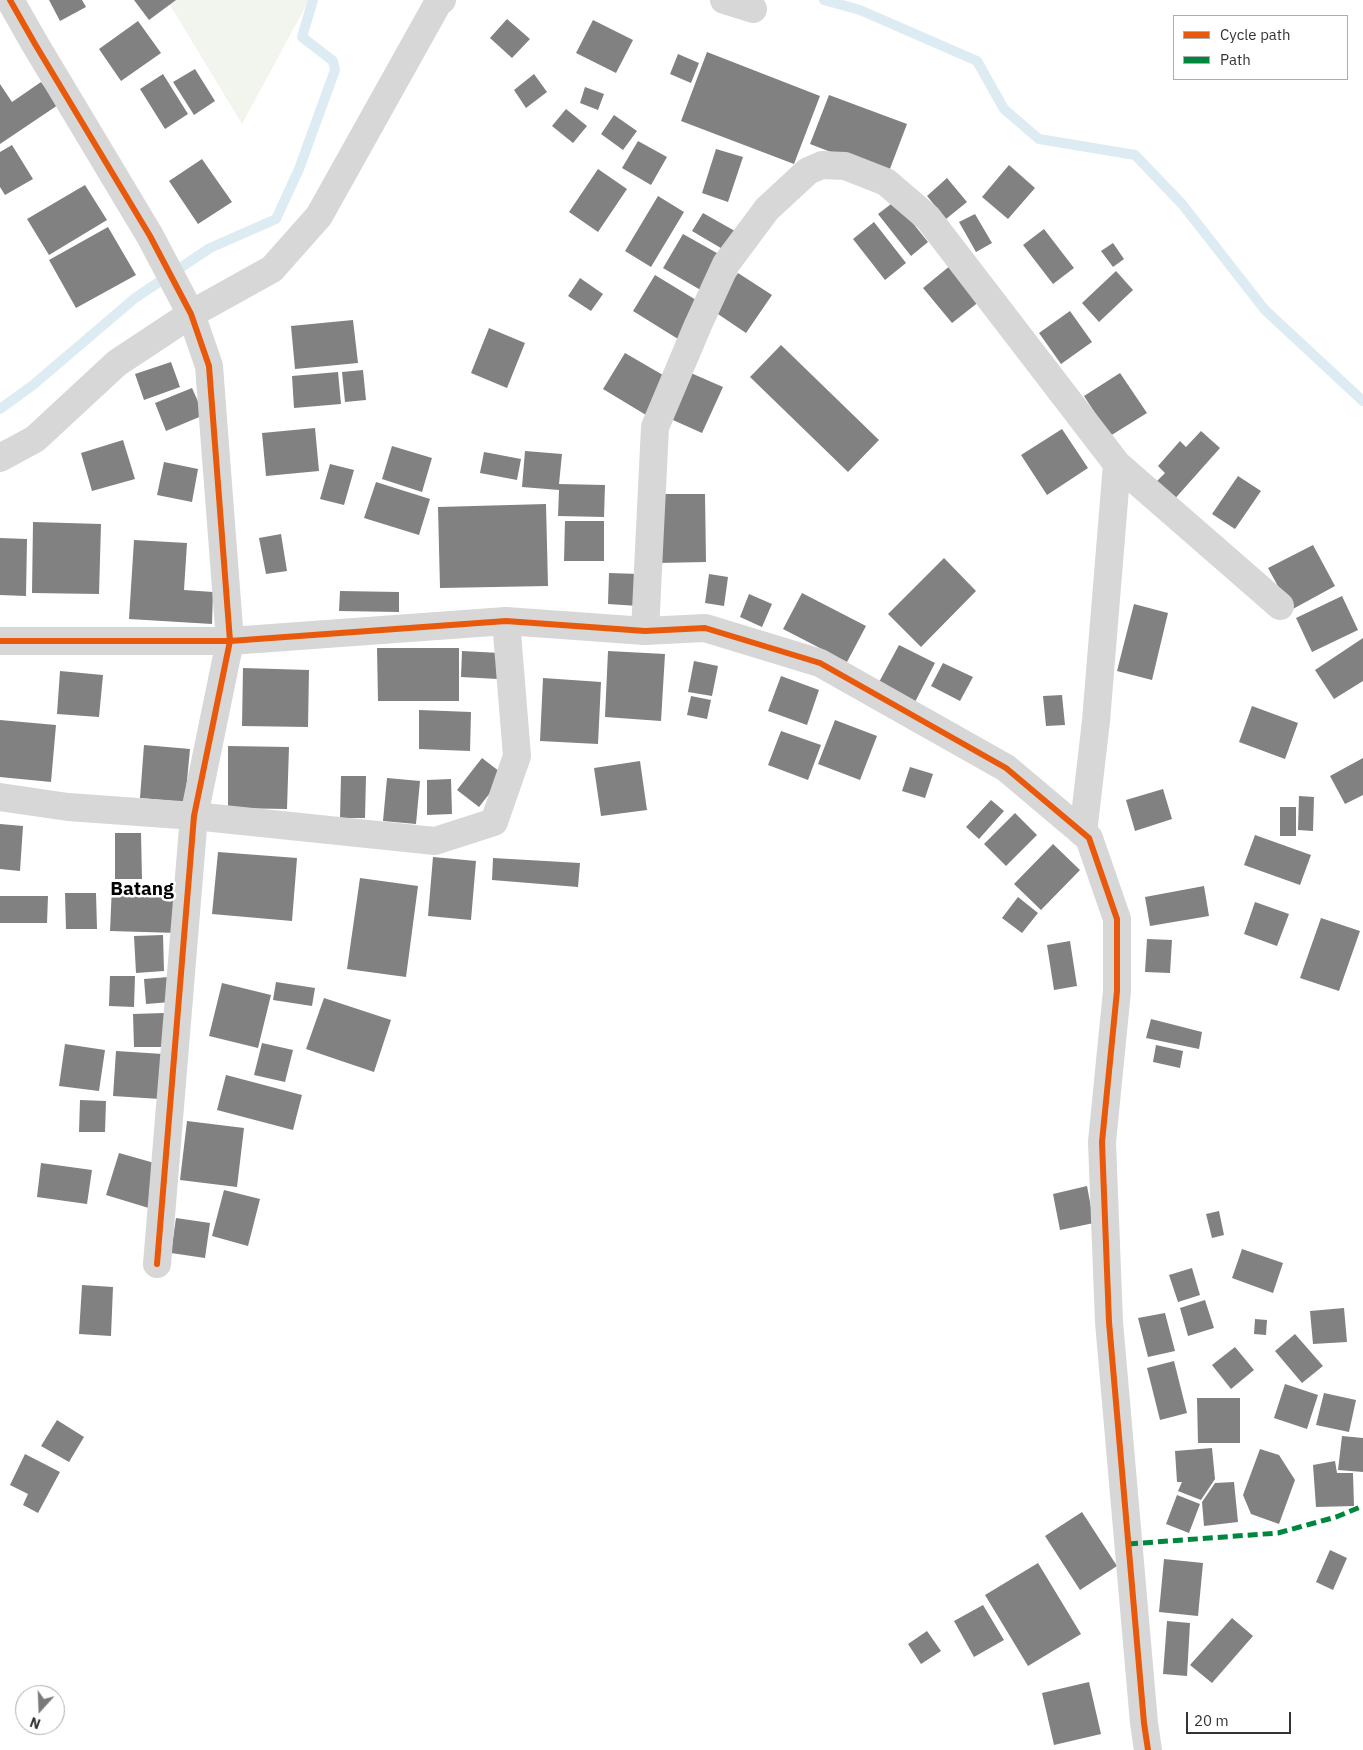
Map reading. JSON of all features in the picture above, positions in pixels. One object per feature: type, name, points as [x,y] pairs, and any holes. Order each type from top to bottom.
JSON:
[{"type":"street","points":[[10,0],[150,236],[187,307],[209,366],[230,641],[194,816],[157,1264]]},
{"type":"street","points":[[0,458],[35,439],[117,363],[187,307],[272,269],[319,216],[438,3],[442,0]]},
{"type":"street","points":[[724,0],[752,9]]},
{"type":"street","points":[[645,631],[655,427],[726,264],[767,210],[808,171],[822,165],[845,166],[886,182],[928,218],[1117,464],[1280,606]]},
{"type":"street","points":[[1083,833],[1096,721],[1117,464]]},
{"type":"street","points":[[0,796],[68,807],[194,816],[435,842],[494,822],[517,756],[506,621]]},
{"type":"street","points":[[0,641],[230,641],[506,621],[645,631],[706,628],[820,663],[1006,768],[1089,838],[1117,919],[1117,991],[1102,1142],[1108,1313],[1140,1683],[1148,1750]]},
{"type":"shaded area","points":[[167,0],[309,0],[242,124]]},
{"type":"building","points":[[49,0],[82,0],[86,7],[60,21]]},
{"type":"building","points":[[134,0],[176,0],[149,20]]},
{"type":"building","points":[[507,19],[530,39],[512,58],[490,38]]},
{"type":"building","points":[[593,20],[633,40],[616,73],[576,53]]},
{"type":"building","points":[[138,21],[161,53],[121,81],[99,49]]},
{"type":"building","points":[[707,52],[820,96],[794,164],[681,121]]},
{"type":"building","points":[[678,54],[699,63],[691,83],[670,74]]},
{"type":"building","points":[[195,69],[215,101],[194,115],[173,82]]},
{"type":"building","points":[[163,74],[188,114],[165,129],[140,89]]},
{"type":"building","points":[[534,74],[547,92],[526,108],[514,90]]},
{"type":"building","points":[[41,82],[58,105],[0,144],[0,84],[12,102]]},
{"type":"building","points":[[585,87],[604,94],[598,110],[580,103]]},
{"type":"building","points":[[829,95],[907,124],[888,174],[810,144]]},
{"type":"building","points":[[566,109],[587,126],[573,143],[552,126]]},
{"type":"building","points":[[614,115],[637,131],[623,150],[601,134]]},
{"type":"building","points":[[638,141],[667,157],[651,185],[622,168]]},
{"type":"building","points":[[12,145],[33,179],[5,195],[0,187],[0,152]]},
{"type":"building","points":[[716,149],[743,157],[728,202],[702,193]]},
{"type":"building","points":[[202,159],[232,202],[198,224],[169,181]]},
{"type":"building","points":[[1009,165],[1035,188],[1008,219],[982,197]]},
{"type":"building","points":[[598,169],[627,189],[598,232],[569,212]]},
{"type":"building","points":[[947,178],[967,202],[946,219],[927,196]]},
{"type":"building","points":[[85,185],[107,220],[49,255],[27,219]]},
{"type":"building","points":[[658,196],[684,212],[651,267],[625,251]]},
{"type":"building","points":[[895,201],[928,242],[911,256],[878,214]]},
{"type":"building","points":[[703,213],[742,235],[731,254],[692,231]]},
{"type":"building","points":[[975,214],[992,243],[976,252],[959,222]]},
{"type":"building","points":[[874,222],[906,263],[885,280],[853,239]]},
{"type":"building","points":[[108,227],[136,275],[76,308],[49,260]]},
{"type":"building","points":[[1044,229],[1074,268],[1053,284],[1023,245]]},
{"type":"building","points":[[683,234],[724,257],[704,292],[663,268]]},
{"type":"building","points":[[1113,243],[1124,259],[1113,267],[1101,251]]},
{"type":"building","points":[[951,265],[980,301],[952,323],[923,288]]},
{"type":"building","points":[[1116,271],[1133,290],[1099,322],[1082,303]]},
{"type":"building","points":[[738,273],[772,295],[746,333],[712,310]]},
{"type":"building","points":[[655,275],[701,303],[678,339],[633,311]]},
{"type":"building","points":[[580,278],[603,294],[591,311],[568,296]]},
{"type":"building","points":[[1070,311],[1092,342],[1061,364],[1039,333]]},
{"type":"building","points":[[353,320],[358,363],[295,369],[291,326]]},
{"type":"building","points":[[489,328],[525,343],[507,388],[471,373]]},
{"type":"building","points":[[781,345],[879,440],[848,472],[750,377]]},
{"type":"building","points":[[625,353],[668,378],[646,415],[603,389]]},
{"type":"building","points":[[171,362],[180,387],[144,400],[135,374]]},
{"type":"building","points":[[363,370],[366,400],[345,402],[342,372]]},
{"type":"building","points":[[684,370],[723,387],[702,433],[664,416]]},
{"type":"building","points":[[338,372],[341,404],[294,408],[292,376]]},
{"type":"building","points":[[1120,373],[1147,413],[1110,436],[1084,396]]},
{"type":"building","points":[[192,388],[204,415],[166,431],[155,403]]},
{"type":"building","points":[[315,428],[319,471],[266,476],[262,433]]},
{"type":"building","points":[[1062,429],[1088,468],[1047,495],[1021,455]]},
{"type":"building","points":[[1201,431],[1220,448],[1172,502],[1153,485],[1165,473],[1158,466],[1180,441],[1186,447]]},
{"type":"building","points":[[123,440],[135,479],[92,491],[81,453]]},
{"type":"building","points":[[392,446],[432,458],[422,492],[382,479]]},
{"type":"building","points":[[525,451],[562,454],[559,484],[605,485],[604,517],[558,516],[559,490],[522,487]]},
{"type":"building","points":[[484,452],[521,459],[517,480],[480,473]]},
{"type":"building","points":[[164,462],[198,469],[192,502],[157,495]]},
{"type":"building","points":[[330,464],[354,470],[344,505],[320,499]]},
{"type":"building","points":[[1238,476],[1261,491],[1235,529],[1212,514]]},
{"type":"building","points":[[376,482],[430,499],[419,535],[364,518]]},
{"type":"building","points":[[656,494],[705,494],[706,562],[657,563]]},
{"type":"building","points":[[546,504],[548,586],[440,588],[438,507]]},
{"type":"building","points":[[565,521],[604,521],[604,561],[564,561]]},
{"type":"building","points":[[33,522],[101,524],[99,594],[32,593]]},
{"type":"building","points":[[281,534],[287,571],[266,574],[259,538]]},
{"type":"building","points":[[0,538],[27,539],[26,596],[0,595]]},
{"type":"building","points":[[134,540],[187,543],[184,590],[213,592],[212,624],[129,619]]},
{"type":"building","points":[[1313,545],[1335,586],[1291,610],[1268,568]]},
{"type":"building","points":[[944,558],[976,591],[921,647],[888,614]]},
{"type":"building","points":[[609,573],[639,574],[638,606],[608,604]]},
{"type":"building","points":[[709,574],[728,577],[724,606],[705,603]]},
{"type":"building","points":[[340,591],[399,592],[399,612],[339,611]]},
{"type":"building","points":[[802,593],[866,626],[847,662],[783,629]]},
{"type":"building","points":[[749,594],[772,604],[762,627],[740,617]]},
{"type":"building","points":[[1342,596],[1358,630],[1312,652],[1296,618]]},
{"type":"building","points":[[1134,604],[1168,613],[1152,680],[1117,671]]},
{"type":"building","points":[[1363,638],[1363,681],[1334,699],[1315,670]]},
{"type":"building","points":[[899,645],[935,663],[915,702],[878,684]]},
{"type":"building","points":[[377,648],[459,648],[459,701],[378,701]]},
{"type":"building","points":[[462,651],[500,653],[498,679],[461,677]]},
{"type":"building","points":[[608,651],[665,654],[661,721],[605,717]]},
{"type":"building","points":[[694,661],[718,666],[712,696],[688,692]]},
{"type":"building","points":[[943,663],[973,677],[960,701],[931,686]]},
{"type":"building","points":[[243,668],[309,670],[308,727],[242,726]]},
{"type":"building","points":[[60,671],[103,675],[99,717],[57,714]]},
{"type":"building","points":[[781,676],[819,690],[807,725],[768,711]]},
{"type":"building","points":[[543,678],[601,682],[598,744],[540,741]]},
{"type":"building","points":[[1062,695],[1065,725],[1046,726],[1043,696]]},
{"type":"building","points":[[691,696],[711,700],[707,719],[687,715]]},
{"type":"building","points":[[1252,706],[1298,723],[1285,759],[1239,742]]},
{"type":"building","points":[[419,710],[471,712],[470,751],[419,749]]},
{"type":"building","points":[[0,720],[56,725],[51,782],[0,777]]},
{"type":"building","points":[[835,720],[877,736],[860,780],[818,764]]},
{"type":"building","points":[[781,731],[821,745],[808,780],[768,765]]},
{"type":"building","points":[[144,745],[190,749],[185,802],[140,798]]},
{"type":"building","points":[[228,746],[289,747],[287,809],[228,808]]},
{"type":"building","points":[[482,758],[504,775],[479,807],[457,790]]},
{"type":"building","points":[[1363,758],[1363,795],[1345,804],[1330,776]]},
{"type":"building","points":[[640,761],[647,810],[601,816],[594,768]]},
{"type":"building","points":[[910,767],[933,774],[925,798],[902,791]]},
{"type":"building","points":[[341,776],[366,776],[365,818],[340,818]]},
{"type":"building","points":[[387,778],[420,781],[416,824],[383,821]]},
{"type":"building","points":[[451,779],[452,814],[427,815],[427,780]]},
{"type":"building","points":[[1163,789],[1172,819],[1135,831],[1126,800]]},
{"type":"building","points":[[1299,796],[1314,797],[1313,831],[1298,830]]},
{"type":"building","points":[[991,800],[1004,811],[979,839],[966,827]]},
{"type":"building","points":[[1280,807],[1296,807],[1296,836],[1280,836]]},
{"type":"building","points":[[1015,813],[1037,835],[1006,866],[984,844]]},
{"type":"building","points":[[0,824],[23,826],[20,871],[0,869]]},
{"type":"building","points":[[115,833],[141,833],[142,879],[115,879]]},
{"type":"building","points":[[1255,835],[1311,855],[1300,885],[1244,865]]},
{"type":"building","points":[[1053,844],[1080,870],[1041,910],[1014,884]]},
{"type":"building","points":[[218,852],[297,858],[292,921],[212,914]]},
{"type":"building","points":[[433,857],[476,861],[471,920],[428,916]]},
{"type":"building","points":[[493,858],[580,863],[578,887],[492,880]]},
{"type":"building","points":[[360,878],[418,886],[406,977],[347,969]]},
{"type":"building","points":[[112,886],[179,889],[178,933],[110,931]]},
{"type":"building","points":[[1204,886],[1209,916],[1150,926],[1145,897]]},
{"type":"building","points":[[65,893],[96,893],[97,929],[66,929]]},
{"type":"building","points":[[0,896],[48,896],[47,923],[0,923]]},
{"type":"building","points":[[1018,897],[1038,913],[1022,933],[1002,918]]},
{"type":"building","points":[[1255,902],[1289,914],[1277,946],[1244,934]]},
{"type":"building","points":[[1321,918],[1360,931],[1339,991],[1300,978]]},
{"type":"building","points":[[163,935],[164,971],[136,973],[134,936]]},
{"type":"building","points":[[1147,939],[1172,940],[1170,973],[1145,972]]},
{"type":"building","points":[[1070,941],[1077,986],[1054,990],[1047,945]]},
{"type":"building","points":[[110,976],[135,976],[134,1007],[109,1006]]},
{"type":"building","points":[[169,977],[171,1002],[146,1004],[144,979]]},
{"type":"building","points":[[276,982],[315,988],[312,1006],[273,1000]]},
{"type":"building","points":[[222,983],[271,995],[258,1048],[209,1036]]},
{"type":"building","points":[[324,998],[391,1020],[374,1072],[306,1049]]},
{"type":"building","points":[[164,1013],[165,1047],[134,1047],[133,1014]]},
{"type":"building","points":[[1151,1019],[1202,1032],[1199,1049],[1146,1038]]},
{"type":"building","points":[[262,1043],[293,1050],[285,1082],[254,1075]]},
{"type":"building","points":[[65,1044],[105,1050],[99,1091],[59,1086]]},
{"type":"building","points":[[1156,1045],[1183,1051],[1180,1068],[1153,1062]]},
{"type":"building","points":[[116,1051],[163,1054],[160,1099],[113,1096]]},
{"type":"building","points":[[226,1075],[302,1095],[293,1130],[217,1110]]},
{"type":"building","points":[[80,1100],[106,1101],[105,1132],[79,1132]]},
{"type":"building","points":[[187,1121],[244,1128],[237,1187],[180,1180]]},
{"type":"building","points":[[119,1153],[165,1166],[152,1209],[106,1195]]},
{"type":"building","points":[[41,1163],[92,1170],[87,1204],[37,1197]]},
{"type":"building","points":[[1087,1186],[1094,1223],[1060,1230],[1053,1194]]},
{"type":"building","points":[[224,1190],[260,1199],[248,1246],[212,1236]]},
{"type":"building","points":[[1219,1211],[1224,1235],[1212,1238],[1206,1214]]},
{"type":"building","points":[[176,1218],[210,1223],[205,1258],[171,1253]]},
{"type":"building","points":[[1242,1249],[1283,1263],[1273,1293],[1232,1278]]},
{"type":"building","points":[[1192,1268],[1200,1295],[1178,1302],[1169,1275]]},
{"type":"building","points":[[82,1285],[113,1287],[111,1336],[79,1334]]},
{"type":"building","points":[[1205,1300],[1214,1328],[1188,1336],[1180,1308]]},
{"type":"building","points":[[1344,1308],[1347,1342],[1313,1344],[1310,1311]]},
{"type":"building","points":[[1165,1313],[1175,1351],[1148,1357],[1138,1318]]},
{"type":"building","points":[[1255,1319],[1267,1320],[1266,1335],[1254,1334]]},
{"type":"building","points":[[1295,1334],[1323,1366],[1302,1383],[1275,1351]]},
{"type":"building","points":[[1235,1347],[1254,1370],[1231,1389],[1212,1365]]},
{"type":"building","points":[[1174,1361],[1187,1413],[1160,1420],[1147,1368]]},
{"type":"building","points":[[1285,1384],[1318,1395],[1307,1429],[1274,1418]]},
{"type":"building","points":[[1324,1393],[1356,1400],[1349,1432],[1316,1425]]},
{"type":"building","points":[[1197,1398],[1240,1398],[1240,1443],[1198,1443]]},
{"type":"building","points":[[57,1420],[84,1437],[69,1462],[41,1446]]},
{"type":"building","points":[[1342,1436],[1363,1438],[1363,1472],[1338,1470]]},
{"type":"building","points":[[1212,1448],[1215,1479],[1201,1500],[1178,1491],[1182,1482],[1177,1482],[1175,1451]]},
{"type":"building","points":[[1260,1449],[1279,1455],[1295,1480],[1279,1524],[1251,1514],[1243,1495]]},
{"type":"building","points":[[25,1454],[60,1472],[38,1513],[23,1505],[28,1494],[10,1485]]},
{"type":"building","points":[[1335,1461],[1337,1473],[1353,1473],[1354,1506],[1316,1507],[1313,1465]]},
{"type":"building","points":[[1234,1482],[1238,1522],[1204,1526],[1202,1502],[1215,1483]]},
{"type":"building","points":[[1177,1495],[1200,1504],[1189,1533],[1166,1524]]},
{"type":"building","points":[[1082,1512],[1117,1566],[1080,1590],[1045,1536]]},
{"type":"building","points":[[1330,1550],[1347,1558],[1333,1590],[1316,1582]]},
{"type":"building","points":[[1164,1559],[1203,1563],[1198,1616],[1159,1612]]},
{"type":"building","points":[[1038,1563],[1081,1634],[1028,1666],[985,1595]]},
{"type":"building","points":[[983,1605],[1004,1640],[974,1657],[954,1621]]},
{"type":"building","points":[[1232,1618],[1253,1636],[1212,1683],[1190,1665]]},
{"type":"building","points":[[1167,1621],[1190,1623],[1187,1676],[1163,1674]]},
{"type":"building","points":[[927,1631],[941,1651],[921,1664],[908,1644]]},
{"type":"building","points":[[1089,1682],[1101,1734],[1054,1745],[1042,1693]]},
{"type":"waterway","points":[[0,409],[33,385],[135,298],[210,248],[276,219],[299,169],[335,70],[333,61],[302,37],[313,0]]},
{"type":"waterway","points":[[824,0],[860,10],[977,61],[1004,109],[1039,139],[1135,155],[1182,204],[1265,310],[1363,401]]},
{"type":"marked path","points":[[1128,1544],[1278,1533],[1336,1517],[1363,1506]]},
{"type":"cycle path","points":[[10,0],[150,236],[191,314],[209,366],[230,641],[194,816],[157,1264]]},
{"type":"cycle path","points":[[0,641],[230,641],[506,621],[645,631],[705,628],[820,663],[1006,768],[1089,838],[1117,919],[1117,991],[1102,1142],[1109,1322],[1144,1723],[1148,1750]]},
{"type":"district","name":"Batang","points":[[142,890]]}]
